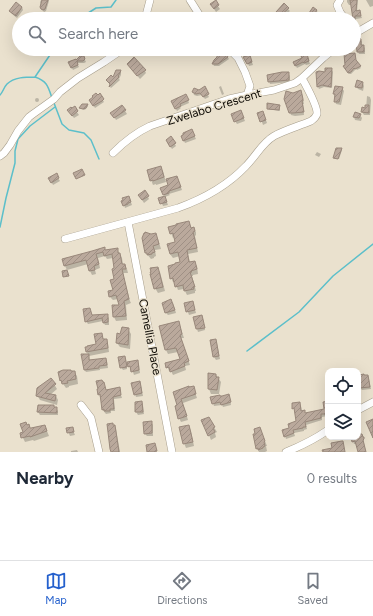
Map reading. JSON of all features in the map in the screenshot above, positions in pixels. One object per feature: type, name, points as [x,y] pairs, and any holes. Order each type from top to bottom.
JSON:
[{"type":"street","points":[[147,12],[150,0]]},
{"type":"street","points":[[190,0],[198,12]]},
{"type":"street","points":[[340,0],[337,5],[340,12]]},
{"type":"street","points":[[361,30],[373,23]]},
{"type":"street","points":[[0,156],[4,154],[18,131],[29,117],[78,78],[112,56]]},
{"type":"street","points":[[236,56],[245,72],[250,86],[247,95]]},
{"type":"street","name":"Zwelabo Crescent","points":[[113,153],[128,139],[150,126],[229,100],[295,83],[325,56]]},
{"type":"street","points":[[65,239],[193,203],[223,185],[242,170],[263,145],[273,136],[314,119],[317,113],[316,106],[302,78]]},
{"type":"street","name":"Camellia Place","points":[[128,222],[172,452]]},
{"type":"street","points":[[361,408],[373,402]]},
{"type":"street","points":[[81,405],[91,418],[99,452]]},
{"type":"street","points":[[286,452],[308,442],[325,432]]},
{"type":"building","points":[[42,0],[48,0],[45,9],[43,10],[40,7]]},
{"type":"building","points":[[216,0],[219,5],[214,9],[210,4]]},
{"type":"building","points":[[350,0],[357,0],[356,11],[360,10],[360,12],[352,12]]},
{"type":"building","points":[[16,2],[22,7],[19,12],[12,13],[9,11]]},
{"type":"building","points":[[284,3],[289,8],[284,12],[276,12]]},
{"type":"building","points":[[313,7],[317,10],[316,12],[310,12]]},
{"type":"building","points":[[361,45],[364,45],[364,52],[361,52]]},
{"type":"building","points":[[80,56],[84,56],[85,59],[83,61],[77,61],[78,65],[71,68],[68,62],[76,60]]},
{"type":"building","points":[[250,56],[252,62],[247,64],[243,57]]},
{"type":"building","points":[[301,56],[308,56],[309,61],[295,66],[293,62],[302,58]]},
{"type":"building","points":[[344,56],[355,56],[356,60],[361,66],[355,69],[354,68],[348,73],[343,66],[345,65]]},
{"type":"building","points":[[134,57],[146,70],[137,76],[127,64]]},
{"type":"building","points":[[217,57],[228,57],[218,64],[212,64]]},
{"type":"building","points":[[325,68],[332,68],[331,87],[322,85],[317,87],[316,72],[325,72]]},
{"type":"building","points":[[116,70],[121,70],[118,76],[119,77],[109,87],[110,84],[106,80],[111,75],[113,77]]},
{"type":"building","points":[[289,72],[289,80],[268,82],[267,75]]},
{"type":"building","points":[[357,80],[363,82],[362,88],[355,87]]},
{"type":"building","points":[[205,86],[209,94],[203,97],[200,93],[196,94],[192,92],[194,88],[199,90]]},
{"type":"building","points":[[335,86],[343,87],[339,102],[334,102],[335,94],[333,94]]},
{"type":"building","points":[[301,90],[304,112],[289,113],[284,99],[286,91],[293,93]]},
{"type":"building","points":[[96,93],[98,95],[100,93],[104,99],[93,106],[89,100]]},
{"type":"building","points":[[186,94],[189,100],[180,104],[181,106],[175,109],[171,101]]},
{"type":"building","points":[[267,103],[280,105],[279,110],[267,109]]},
{"type":"building","points":[[82,104],[88,104],[86,108],[79,108]]},
{"type":"building","points":[[122,105],[126,110],[114,118],[110,113]]},
{"type":"building","points":[[365,105],[369,105],[369,113],[361,112],[362,107],[365,108]]},
{"type":"building","points":[[75,106],[78,111],[72,116],[67,110]]},
{"type":"building","points":[[241,110],[244,118],[234,122],[231,114]]},
{"type":"building","points":[[263,111],[266,120],[260,122],[257,113]]},
{"type":"building","points":[[355,112],[361,114],[359,118],[353,117]]},
{"type":"building","points":[[192,129],[195,136],[183,141],[181,136],[183,133]]},
{"type":"building","points":[[171,136],[176,143],[170,147],[166,140]]},
{"type":"building","points":[[336,148],[342,148],[338,159],[333,158]]},
{"type":"building","points":[[161,166],[164,177],[150,181],[147,170]]},
{"type":"building","points":[[82,169],[85,175],[76,179],[73,173]]},
{"type":"building","points":[[57,173],[59,178],[51,183],[48,178]]},
{"type":"building","points":[[177,176],[181,187],[169,191],[169,193],[163,195],[160,188],[168,185],[166,179]]},
{"type":"building","points":[[145,190],[149,196],[142,200],[138,195]]},
{"type":"building","points":[[129,196],[131,202],[123,206],[121,201],[123,200],[122,198]]},
{"type":"building","points":[[165,196],[167,202],[160,204],[158,198]]},
{"type":"building","points":[[189,221],[191,228],[194,227],[195,231],[193,232],[197,248],[187,250],[189,262],[195,261],[197,269],[190,272],[195,287],[193,287],[194,289],[184,291],[183,285],[175,287],[173,278],[170,279],[168,266],[180,262],[178,252],[170,254],[167,244],[175,242],[173,233],[170,234],[168,227]]},
{"type":"building","points":[[145,232],[151,234],[156,233],[159,244],[153,246],[155,252],[147,255],[147,253],[145,253],[142,238]]},
{"type":"building","points":[[105,247],[105,250],[118,248],[118,253],[120,253],[122,264],[125,264],[126,269],[122,269],[129,299],[124,301],[126,316],[113,317],[112,305],[119,305],[116,295],[109,297],[108,291],[113,290],[110,280],[114,279],[112,254],[104,256],[103,252],[96,254],[99,264],[94,266],[95,270],[89,271],[86,260],[64,266],[62,259]]},
{"type":"building","points":[[158,267],[163,287],[154,289],[150,268]]},
{"type":"building","points":[[67,270],[69,276],[63,277],[62,271]]},
{"type":"building","points":[[171,299],[175,310],[165,313],[162,303]]},
{"type":"building","points":[[193,301],[195,310],[186,312],[184,303]]},
{"type":"building","points":[[90,308],[92,315],[108,314],[108,322],[103,323],[102,318],[85,322],[83,309]]},
{"type":"building","points":[[202,315],[205,328],[196,329],[193,317]]},
{"type":"building","points":[[179,321],[182,334],[180,335],[189,361],[184,363],[185,366],[170,372],[169,367],[166,368],[165,363],[180,359],[176,348],[165,350],[159,326]]},
{"type":"building","points":[[122,327],[129,328],[128,345],[116,343],[117,333],[120,334]]},
{"type":"building","points":[[102,333],[103,339],[107,339],[108,348],[86,352],[85,347],[96,344],[94,334]]},
{"type":"building","points":[[216,339],[219,356],[213,357],[210,340]]},
{"type":"building","points":[[81,354],[89,354],[89,360],[106,358],[107,365],[99,366],[99,368],[84,370]]},
{"type":"building","points":[[125,356],[127,367],[120,368],[118,357]]},
{"type":"building","points":[[138,360],[139,370],[131,372],[130,366],[128,367],[127,362]]},
{"type":"building","points":[[63,370],[75,371],[76,379],[62,384],[58,372]]},
{"type":"building","points":[[208,373],[216,374],[216,377],[219,377],[217,390],[208,389]]},
{"type":"building","points":[[361,375],[368,375],[370,387],[361,388]]},
{"type":"building","points":[[51,378],[56,384],[45,393],[56,395],[55,401],[36,396],[37,388]]},
{"type":"building","points":[[102,380],[106,390],[120,387],[121,395],[113,397],[114,409],[110,409],[110,411],[104,411],[104,409],[102,410],[100,394],[98,395],[96,381]]},
{"type":"building","points":[[140,381],[142,393],[134,395],[131,383]]},
{"type":"building","points":[[189,386],[194,386],[196,394],[181,399],[187,416],[178,419],[175,406],[177,405],[173,392]]},
{"type":"building","points":[[229,394],[231,402],[221,405],[220,402],[212,404],[210,397]]},
{"type":"building","points":[[142,401],[143,412],[135,412],[135,402]]},
{"type":"building","points":[[300,402],[301,411],[305,410],[305,413],[324,409],[323,402],[325,402],[325,414],[321,414],[321,418],[305,422],[306,427],[293,430],[294,433],[284,437],[282,430],[289,428],[288,424],[296,421],[294,408],[292,409],[292,403]]},
{"type":"building","points":[[38,405],[54,405],[54,407],[57,407],[57,413],[37,412]]},
{"type":"building","points":[[209,417],[215,427],[213,428],[215,432],[208,436],[201,420]]},
{"type":"building","points":[[373,419],[373,438],[366,422]]},
{"type":"building","points":[[152,421],[152,433],[144,434],[143,422]]},
{"type":"building","points":[[26,422],[27,425],[29,424],[30,428],[45,425],[47,431],[30,437],[21,438],[20,433],[23,432],[20,424]]},
{"type":"building","points":[[113,423],[113,425],[115,425],[119,452],[111,452],[110,449],[107,424]]},
{"type":"building","points":[[189,425],[193,442],[183,444],[179,427]]},
{"type":"building","points":[[73,427],[74,432],[67,433],[66,428]]},
{"type":"building","points":[[260,427],[265,441],[265,446],[258,450],[258,448],[256,449],[253,434],[255,434],[254,429]]},
{"type":"building","points":[[361,434],[364,437],[363,440],[366,452],[358,452],[355,441],[352,442],[352,440],[361,440]]},
{"type":"building","points":[[343,441],[345,452],[323,452],[322,450],[332,448],[331,443]]},
{"type":"building","points":[[155,443],[157,451],[147,452],[146,445]]},
{"type":"waterway","points":[[90,12],[96,8],[111,7],[116,0]]},
{"type":"waterway","points":[[0,95],[7,84],[13,80],[35,77],[49,56]]},
{"type":"waterway","points":[[35,77],[42,80],[46,84],[52,98]]},
{"type":"waterway","points":[[54,103],[62,124],[69,130],[84,133],[91,140],[99,159]]},
{"type":"waterway","points":[[0,227],[15,163],[15,151],[18,139],[30,126],[55,107]]},
{"type":"waterway","points":[[247,351],[299,312],[333,276],[373,244]]}]
